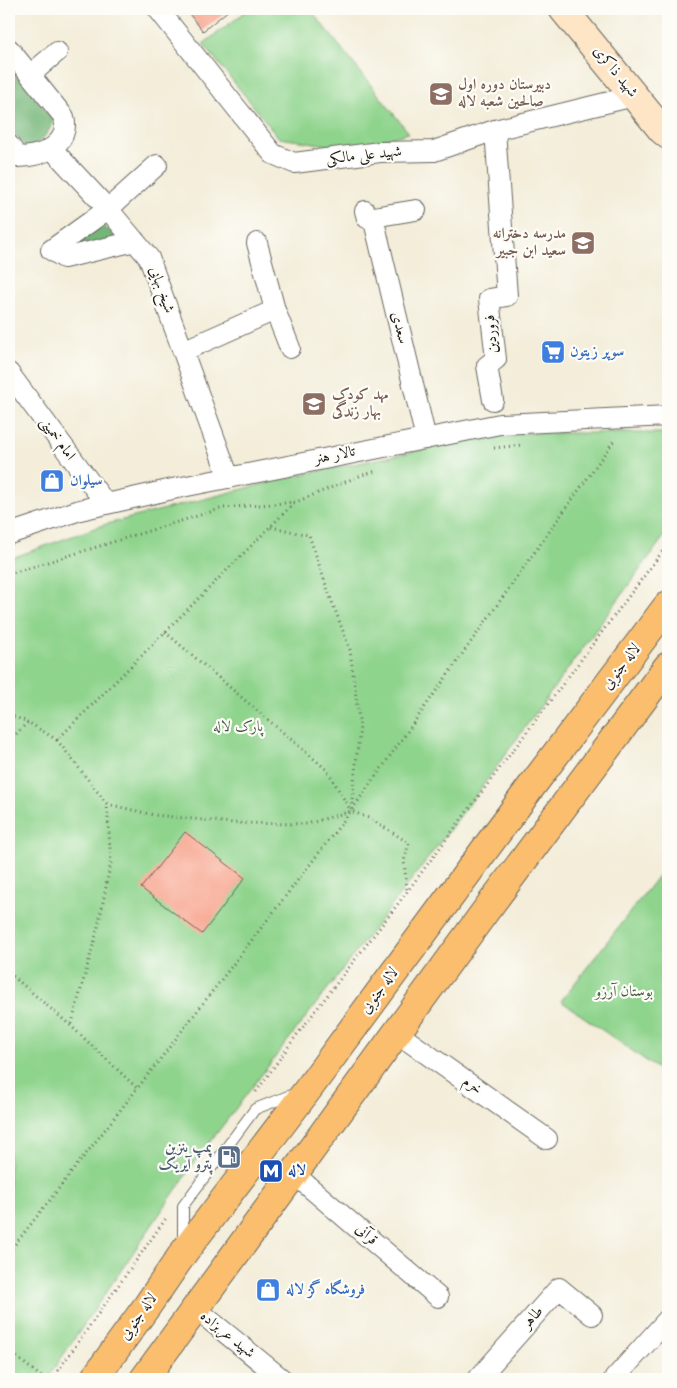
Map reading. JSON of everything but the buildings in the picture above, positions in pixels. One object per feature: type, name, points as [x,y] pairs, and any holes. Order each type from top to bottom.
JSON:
[{"type":"main road","name":"لاله جنوبی","points":[[94,1379],[148,1306],[184,1252],[309,1088],[528,791],[668,606]]},
{"type":"main road","points":[[595,764],[586,766],[578,763],[574,757],[574,748],[668,624]]},
{"type":"main road","points":[[144,1379],[668,666]]},
{"type":"main road","points":[[427,992],[425,973],[548,806],[549,800],[546,793],[538,789],[528,791]]},
{"type":"street","name":"شهید علی مالکی","points":[[158,9],[273,154],[294,163],[380,152],[434,151],[495,130],[634,96]]},
{"type":"street","name":"شهید ذاکری","points":[[563,9],[634,96],[666,129]]},
{"type":"street","points":[[9,49],[64,117],[66,125],[65,133],[52,149],[40,155],[18,157],[9,145]]},
{"type":"street","points":[[30,75],[57,52]]},
{"type":"street","name":"فروردین","points":[[493,400],[488,366],[496,359],[489,299],[507,296],[495,130]]},
{"type":"street","name":"شیخ بهایی","points":[[52,149],[108,209],[149,258],[229,478]]},
{"type":"street","points":[[135,241],[64,258],[51,250],[108,209],[157,165]]},
{"type":"street","name":"سعدی","points":[[416,210],[368,212],[426,439]]},
{"type":"street","points":[[257,243],[275,310],[290,348]]},
{"type":"street","points":[[183,351],[275,310]]},
{"type":"street","name":"امام خمینی","points":[[9,373],[106,504]]},
{"type":"street","name":"تالار هنر","points":[[9,534],[80,510],[106,504],[500,424],[668,416]]},
{"type":"street","name":"خرم","points":[[397,1033],[546,1139]]},
{"type":"street","name":"قرآنی","points":[[294,1174],[438,1297]]},
{"type":"street","name":"طاهر","points":[[478,1379],[559,1288],[592,1314]]},
{"type":"street","name":"شهید عربزاده","points":[[196,1309],[282,1379]]},
{"type":"street","points":[[614,1379],[668,1319]]},
{"type":"path","points":[[608,439],[624,438]]},
{"type":"path","points":[[9,1252],[138,1089],[351,811],[615,439]]},
{"type":"path","points":[[488,448],[526,445]]},
{"type":"path","points":[[9,574],[224,508],[296,502],[362,475],[382,470]]},
{"type":"path","points":[[57,740],[296,502]]},
{"type":"path","points":[[270,527],[309,535],[350,650],[360,727],[351,811]]},
{"type":"path","points":[[250,1100],[296,1036],[408,891],[668,544]]},
{"type":"path","points":[[165,632],[327,770],[351,811],[371,820],[409,843],[404,861],[408,891]]},
{"type":"path","points":[[9,714],[28,722],[57,740],[107,804],[111,862],[98,927],[71,1026]]},
{"type":"path","points":[[9,741],[28,722]]},
{"type":"path","points":[[107,804],[154,816],[233,823],[307,824],[351,811]]},
{"type":"path","points":[[9,973],[71,1026],[138,1089]]},
{"type":"path","points":[[52,1379],[171,1212]]},
{"type":"path","points":[[9,1351],[44,1379]]},
{"type":"green space","points":[[249,9],[310,9],[409,133],[349,148],[279,138],[203,44]]},
{"type":"green space","points":[[9,66],[54,121],[43,138],[36,144],[26,148],[9,127]]},
{"type":"green space","points":[[100,222],[118,239],[65,252]]},
{"type":"green space","name":"پارک لاله","points":[[505,433],[668,433],[668,531],[465,810],[197,1159],[47,1379],[9,1379],[9,559],[103,525],[290,477]]},
{"type":"green space","name":"بوستان آرزو","points":[[668,863],[668,1076],[561,1001]]},
{"type":"place","name":"دبیرستان دوره اول صالحین شعبه لاله","points":[[441,94]]},
{"type":"place","name":"مدرسه دخترانه سعید ابن جبیر","points":[[583,243]]},
{"type":"place","name":"سوپر زیتون","points":[[553,352]]},
{"type":"place","name":"مهد کودک بهار زندگی","points":[[314,404]]},
{"type":"place","name":"سیلوان","points":[[52,481]]},
{"type":"place","name":"پمپ بنزین پترو آیریک","points":[[229,1157]]},
{"type":"place","name":"لاله","points":[[271,1171]]},
{"type":"place","name":"فروشگاه گز لاله","points":[[268,1290]]}]
